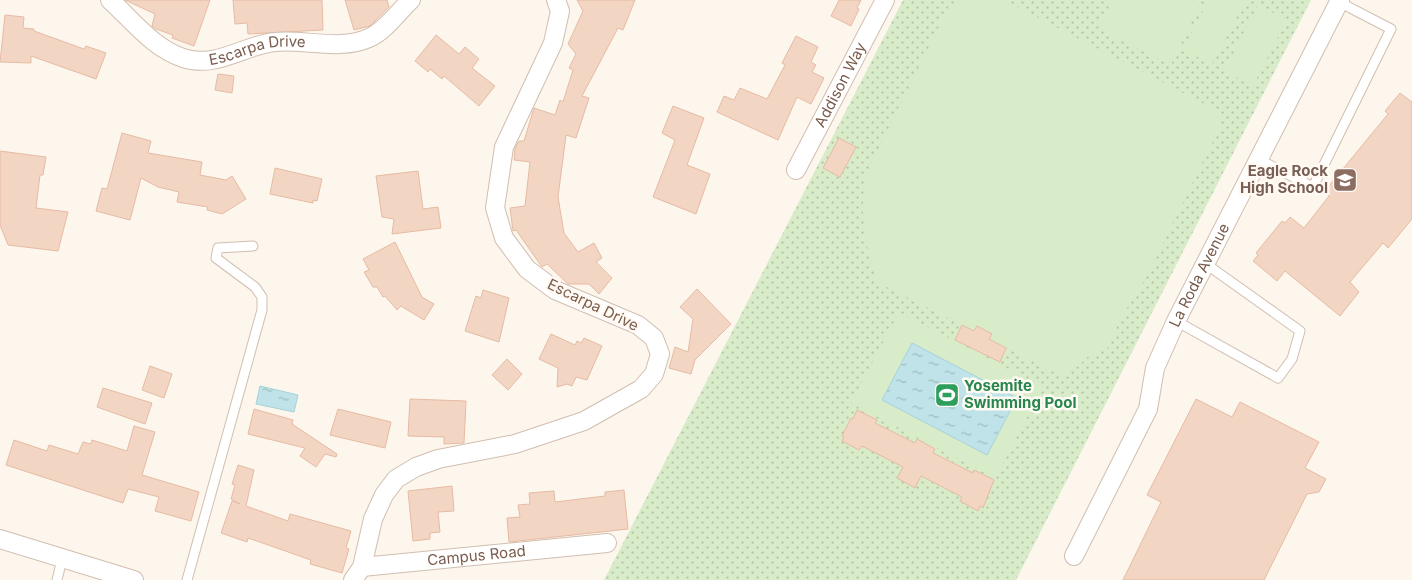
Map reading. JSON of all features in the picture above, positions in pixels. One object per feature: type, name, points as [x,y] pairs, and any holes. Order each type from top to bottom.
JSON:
[{"type":"street","name":"Escarpa Drive","points":[[110,0],[164,50],[185,59],[208,61],[235,55],[257,45],[276,42],[349,44],[370,38],[411,0]]},
{"type":"street","name":"Escarpa Drive","points":[[357,574],[373,519],[384,495],[396,479],[416,467],[438,459],[515,444],[584,421],[642,389],[654,374],[660,354],[654,338],[638,325],[556,290],[526,269],[504,238],[495,208],[504,147],[554,43],[560,11],[556,0]]},
{"type":"street","name":"Addison Way","points":[[796,170],[885,0]]},
{"type":"street","name":"La Roda Avenue","points":[[1074,556],[1148,409],[1155,368],[1176,321],[1260,160],[1339,1]]},
{"type":"street","points":[[0,539],[134,580]]},
{"type":"street","name":"Campus Road","points":[[357,574],[607,543]]},
{"type":"lane","points":[[1260,160],[1313,187],[1391,29],[1339,1]]},
{"type":"lane","points":[[187,580],[262,310],[262,297],[255,288],[216,258],[218,248],[253,246]]},
{"type":"lane","points":[[1176,321],[1278,378],[1292,358],[1300,331],[1206,264]]},
{"type":"lane","points":[[57,580],[62,559]]},
{"type":"green space","points":[[903,0],[1311,0],[1016,580],[604,580]]},
{"type":"green space","points":[[959,0],[1004,0],[1218,111],[1221,125],[1147,276],[1121,318],[1107,349],[1090,355],[1065,378],[877,282],[873,268],[866,240],[863,213],[863,199],[868,170],[949,6]]},
{"type":"green space","points":[[1112,0],[1202,0],[1171,65],[1098,29]]},
{"type":"green space","points":[[1209,0],[1246,0],[1212,65],[1183,49]]},
{"type":"green space","points":[[1258,5],[1287,20],[1253,86],[1224,71]]},
{"type":"green space","name":"Yosemite Swimming Pool","points":[[899,312],[1043,387],[995,478],[851,403]]},
{"type":"water","points":[[912,343],[1017,398],[987,455],[882,400]]},
{"type":"water","points":[[260,386],[298,395],[294,412],[256,404]]},
{"type":"building","points":[[125,0],[210,0],[194,46],[172,38],[173,35],[156,29],[152,26],[155,14]]},
{"type":"building","points":[[233,0],[322,0],[323,30],[248,34],[247,23],[235,24]]},
{"type":"building","points":[[345,0],[387,0],[389,7],[370,26],[354,30]]},
{"type":"building","points":[[577,0],[635,0],[623,30],[618,28],[582,96],[589,98],[576,138],[566,135],[558,197],[564,233],[578,252],[594,243],[602,258],[596,262],[612,278],[599,294],[589,284],[568,284],[547,264],[542,267],[516,230],[513,231],[510,208],[525,206],[530,162],[514,160],[515,148],[519,141],[524,141],[534,108],[555,115],[560,100],[563,102],[573,70],[569,68],[576,54],[568,44],[583,11]]},
{"type":"building","points":[[839,0],[861,0],[851,26],[831,16]]},
{"type":"building","points":[[5,15],[24,17],[23,28],[34,29],[34,31],[84,49],[86,46],[106,53],[96,79],[31,56],[31,63],[0,62]]},
{"type":"building","points":[[436,35],[459,54],[465,47],[479,59],[472,68],[495,86],[479,106],[444,76],[442,79],[430,69],[428,72],[415,61]]},
{"type":"building","points":[[796,36],[818,47],[811,62],[816,65],[812,72],[824,78],[811,104],[797,97],[778,140],[717,112],[724,96],[734,100],[740,88],[767,99],[785,65],[782,63]]},
{"type":"building","points":[[218,74],[234,76],[232,93],[215,90]]},
{"type":"building","points":[[1400,93],[1412,102],[1412,219],[1388,248],[1383,243],[1350,282],[1359,292],[1340,316],[1285,271],[1277,281],[1253,261],[1258,255],[1256,253],[1282,221],[1285,223],[1290,217],[1304,228],[1329,196],[1324,192],[1388,114],[1385,111]]},
{"type":"building","points":[[673,106],[704,118],[687,165],[710,174],[696,214],[653,197],[675,140],[662,133]]},
{"type":"building","points":[[122,133],[151,141],[148,153],[202,162],[200,175],[226,180],[232,176],[246,199],[222,214],[207,210],[208,207],[177,202],[179,192],[158,187],[141,178],[130,220],[96,211],[102,188],[107,189]]},
{"type":"building","points":[[839,138],[856,147],[840,177],[823,168]]},
{"type":"building","points":[[0,151],[46,157],[43,175],[40,175],[36,208],[68,212],[58,251],[8,245],[0,225]]},
{"type":"building","points":[[275,168],[322,179],[317,201],[313,200],[313,203],[270,194]]},
{"type":"building","points":[[418,171],[423,209],[438,207],[441,228],[392,234],[394,219],[382,217],[376,176]]},
{"type":"building","points":[[395,242],[422,297],[434,304],[424,320],[401,306],[397,310],[385,296],[383,297],[377,287],[373,287],[364,272],[369,270],[363,259]]},
{"type":"building","points":[[697,289],[731,324],[695,360],[691,374],[669,368],[675,347],[688,352],[693,319],[680,307]]},
{"type":"building","points":[[483,290],[509,298],[499,342],[465,331],[476,296],[481,298]]},
{"type":"building","points":[[962,325],[974,331],[977,326],[992,334],[989,339],[1006,348],[1000,362],[955,340]]},
{"type":"building","points":[[551,334],[575,345],[577,341],[581,343],[584,338],[602,346],[587,380],[576,377],[572,386],[567,384],[557,387],[558,368],[539,359]]},
{"type":"building","points":[[507,359],[522,374],[508,390],[492,375]]},
{"type":"building","points":[[150,366],[172,374],[164,398],[142,390]]},
{"type":"building","points":[[103,388],[152,403],[145,424],[97,407]]},
{"type":"building","points":[[410,399],[466,401],[464,443],[444,444],[444,437],[408,436]]},
{"type":"building","points":[[1196,399],[1232,417],[1240,402],[1319,442],[1305,468],[1326,479],[1319,492],[1307,494],[1264,580],[1123,580],[1161,502],[1147,495]]},
{"type":"building","points":[[254,409],[293,420],[292,424],[337,454],[336,457],[325,454],[316,467],[300,456],[305,448],[248,434]]},
{"type":"building","points":[[338,409],[391,422],[385,448],[330,435]]},
{"type":"building","points":[[857,410],[877,420],[875,423],[915,443],[917,439],[935,449],[933,453],[973,473],[974,470],[994,480],[983,508],[980,506],[978,511],[960,501],[962,497],[921,476],[915,488],[897,478],[903,467],[862,446],[859,450],[842,441],[844,437],[842,436]]},
{"type":"building","points":[[134,426],[155,432],[142,475],[199,492],[191,521],[155,511],[159,497],[128,489],[123,503],[6,465],[14,440],[47,451],[49,445],[78,454],[83,442],[91,444],[92,440],[127,451]]},
{"type":"building","points":[[238,465],[254,470],[246,506],[288,521],[290,514],[351,531],[346,548],[349,549],[342,573],[310,564],[311,560],[248,538],[247,542],[221,533],[232,501],[240,504],[231,499],[235,485],[232,484]]},
{"type":"building","points":[[452,486],[454,511],[438,512],[440,532],[430,533],[430,539],[413,541],[408,491]]},
{"type":"building","points":[[624,490],[628,529],[509,542],[507,518],[520,517],[518,505],[530,504],[529,493],[554,491],[555,502],[605,496],[605,492]]},
{"type":"place","name":"Eagle Rock High School","points":[[1345,180]]},
{"type":"place","name":"Yosemite Swimming Pool","points":[[947,395]]}]
